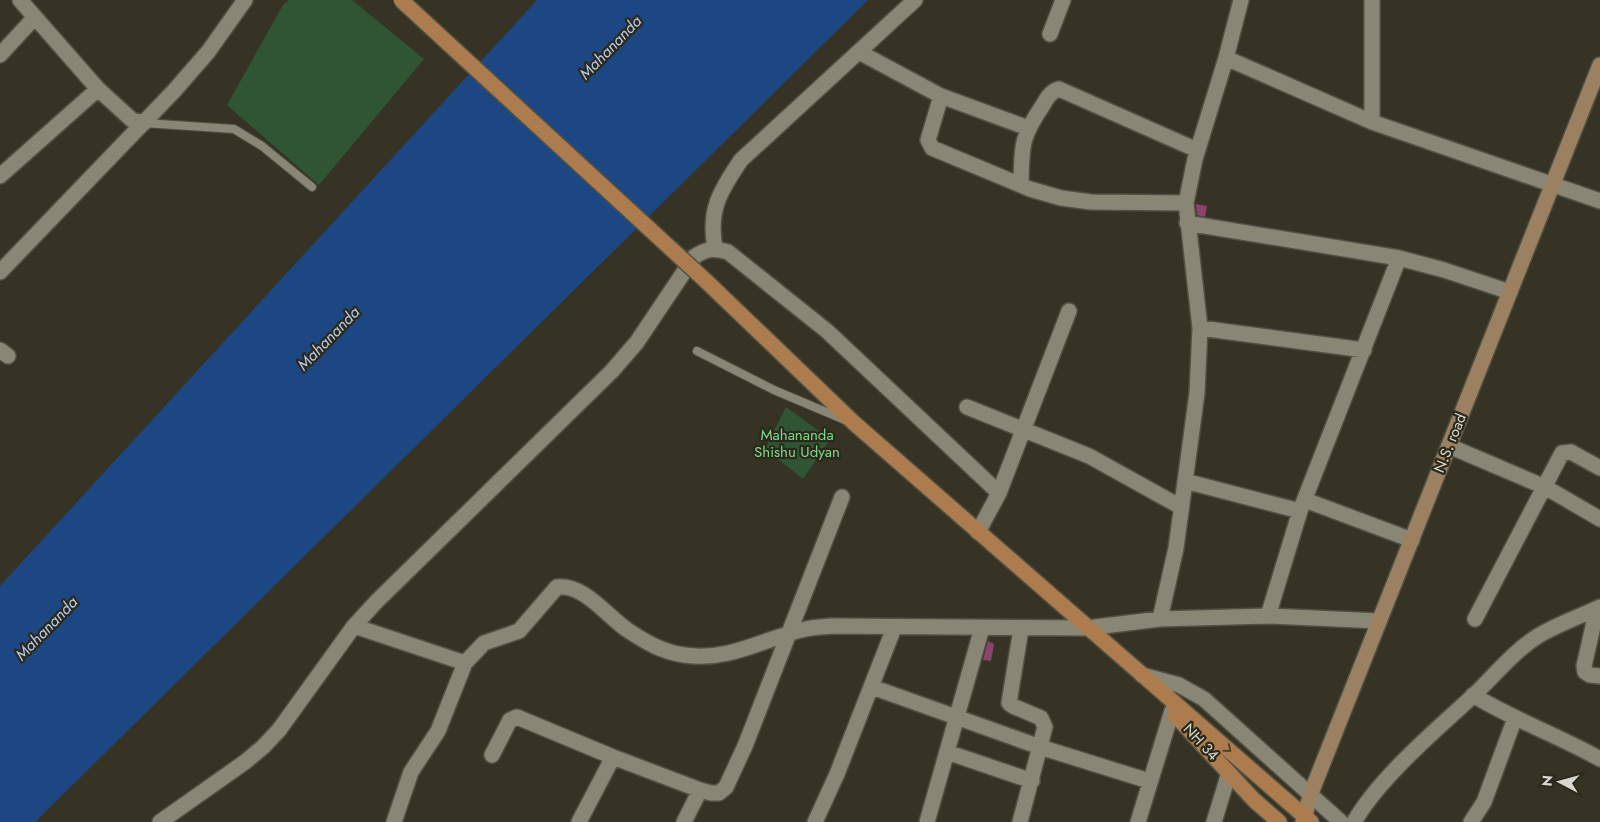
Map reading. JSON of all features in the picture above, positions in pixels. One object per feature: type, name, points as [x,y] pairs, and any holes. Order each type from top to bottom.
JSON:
[{"type":"main road","points":[[401,0],[706,281],[854,423],[1306,820]]},
{"type":"main road","name":"N.S. road","points":[[1306,820],[1311,793],[1600,65]]},
{"type":"main road","name":"NH 34","points":[[1124,661],[1229,773],[1279,822]]},
{"type":"street","points":[[20,0],[98,89],[132,120],[144,123]]},
{"type":"street","points":[[0,272],[144,123],[208,52],[245,0]]},
{"type":"street","points":[[715,248],[712,229],[714,206],[724,185],[741,160],[915,0]]},
{"type":"street","points":[[1050,34],[1063,0]]},
{"type":"street","points":[[1160,619],[1176,548],[1197,393],[1200,328],[1186,204],[1197,150],[1226,58],[1241,0]]},
{"type":"street","points":[[1372,0],[1372,122]]},
{"type":"street","points":[[0,55],[35,17]]},
{"type":"street","points":[[859,52],[941,96],[1028,128]]},
{"type":"street","points":[[1226,58],[1372,122],[1554,183],[1600,201]]},
{"type":"street","points":[[0,176],[98,89]]},
{"type":"street","points":[[1021,185],[1022,147],[1028,128],[1049,96],[1059,89],[1197,150]]},
{"type":"street","points":[[941,96],[928,140],[932,148],[1021,185],[1061,198],[1091,202],[1186,204]]},
{"type":"street","points":[[1187,223],[1399,258],[1444,270],[1510,292]]},
{"type":"street","points":[[160,822],[246,762],[263,747],[279,730],[354,626],[612,371],[637,342],[694,256],[704,250],[715,248],[728,252],[827,331],[999,493]]},
{"type":"street","points":[[1268,616],[1302,506],[1399,258]]},
{"type":"street","points":[[978,532],[999,493],[1022,429],[1069,311]]},
{"type":"street","points":[[1200,328],[1364,350]]},
{"type":"street","points":[[967,407],[1089,456],[1182,507]]},
{"type":"street","points":[[1449,446],[1545,486],[1600,519]]},
{"type":"street","points":[[1475,619],[1560,457],[1566,451],[1600,468]]},
{"type":"street","points":[[1185,482],[1302,506],[1412,540]]},
{"type":"street","points":[[492,755],[510,720],[514,717],[612,758],[700,790],[719,793],[726,787],[789,634],[842,497]]},
{"type":"street","points":[[394,822],[411,772],[438,731],[465,663],[484,643],[519,631],[557,587],[567,586],[577,590],[628,630],[658,649],[685,655],[720,655],[750,649],[808,628],[832,626],[1021,629],[1087,628],[1160,619],[1268,616],[1379,621]]},
{"type":"street","points":[[1599,608],[1584,666],[1585,672],[1590,676],[1600,676]]},
{"type":"street","points":[[1354,822],[1389,777],[1428,737],[1537,637],[1568,620],[1599,608]]},
{"type":"street","points":[[354,626],[465,663]]},
{"type":"street","points":[[815,822],[872,687],[894,628]]},
{"type":"street","points":[[927,822],[982,628]]},
{"type":"street","points":[[1020,822],[1032,781],[1044,722],[1041,718],[1009,702],[1021,629]]},
{"type":"street","points":[[1141,675],[1179,685],[1204,699],[1311,793],[1341,822]]},
{"type":"street","points":[[872,687],[1040,747],[1150,781]]},
{"type":"street","points":[[1473,695],[1515,718],[1569,742],[1600,759]]},
{"type":"street","points":[[1138,822],[1172,712]]},
{"type":"street","points":[[1471,822],[1484,802],[1515,718]]},
{"type":"street","points":[[947,752],[1032,781]]},
{"type":"street","points":[[579,822],[612,758]]},
{"type":"street","points":[[1214,822],[1229,773]]},
{"type":"street","points":[[684,822],[700,790]]},
{"type":"lane","points":[[144,123],[234,130],[262,146],[312,186]]},
{"type":"lane","points":[[697,351],[774,390],[854,423]]},
{"type":"green space","points":[[289,0],[352,0],[424,59],[319,185],[227,105],[283,5]]},
{"type":"green space","name":"Mahananda Shishu Udyan","points":[[786,407],[830,439],[803,479],[765,449]]},
{"type":"water","name":"Mahananda","points":[[537,0],[868,0],[35,822],[0,822],[0,586]]},
{"type":"building","points":[[1196,204],[1207,206],[1205,217],[1197,215]]},
{"type":"building","points":[[988,641],[994,644],[991,661],[983,660]]}]
